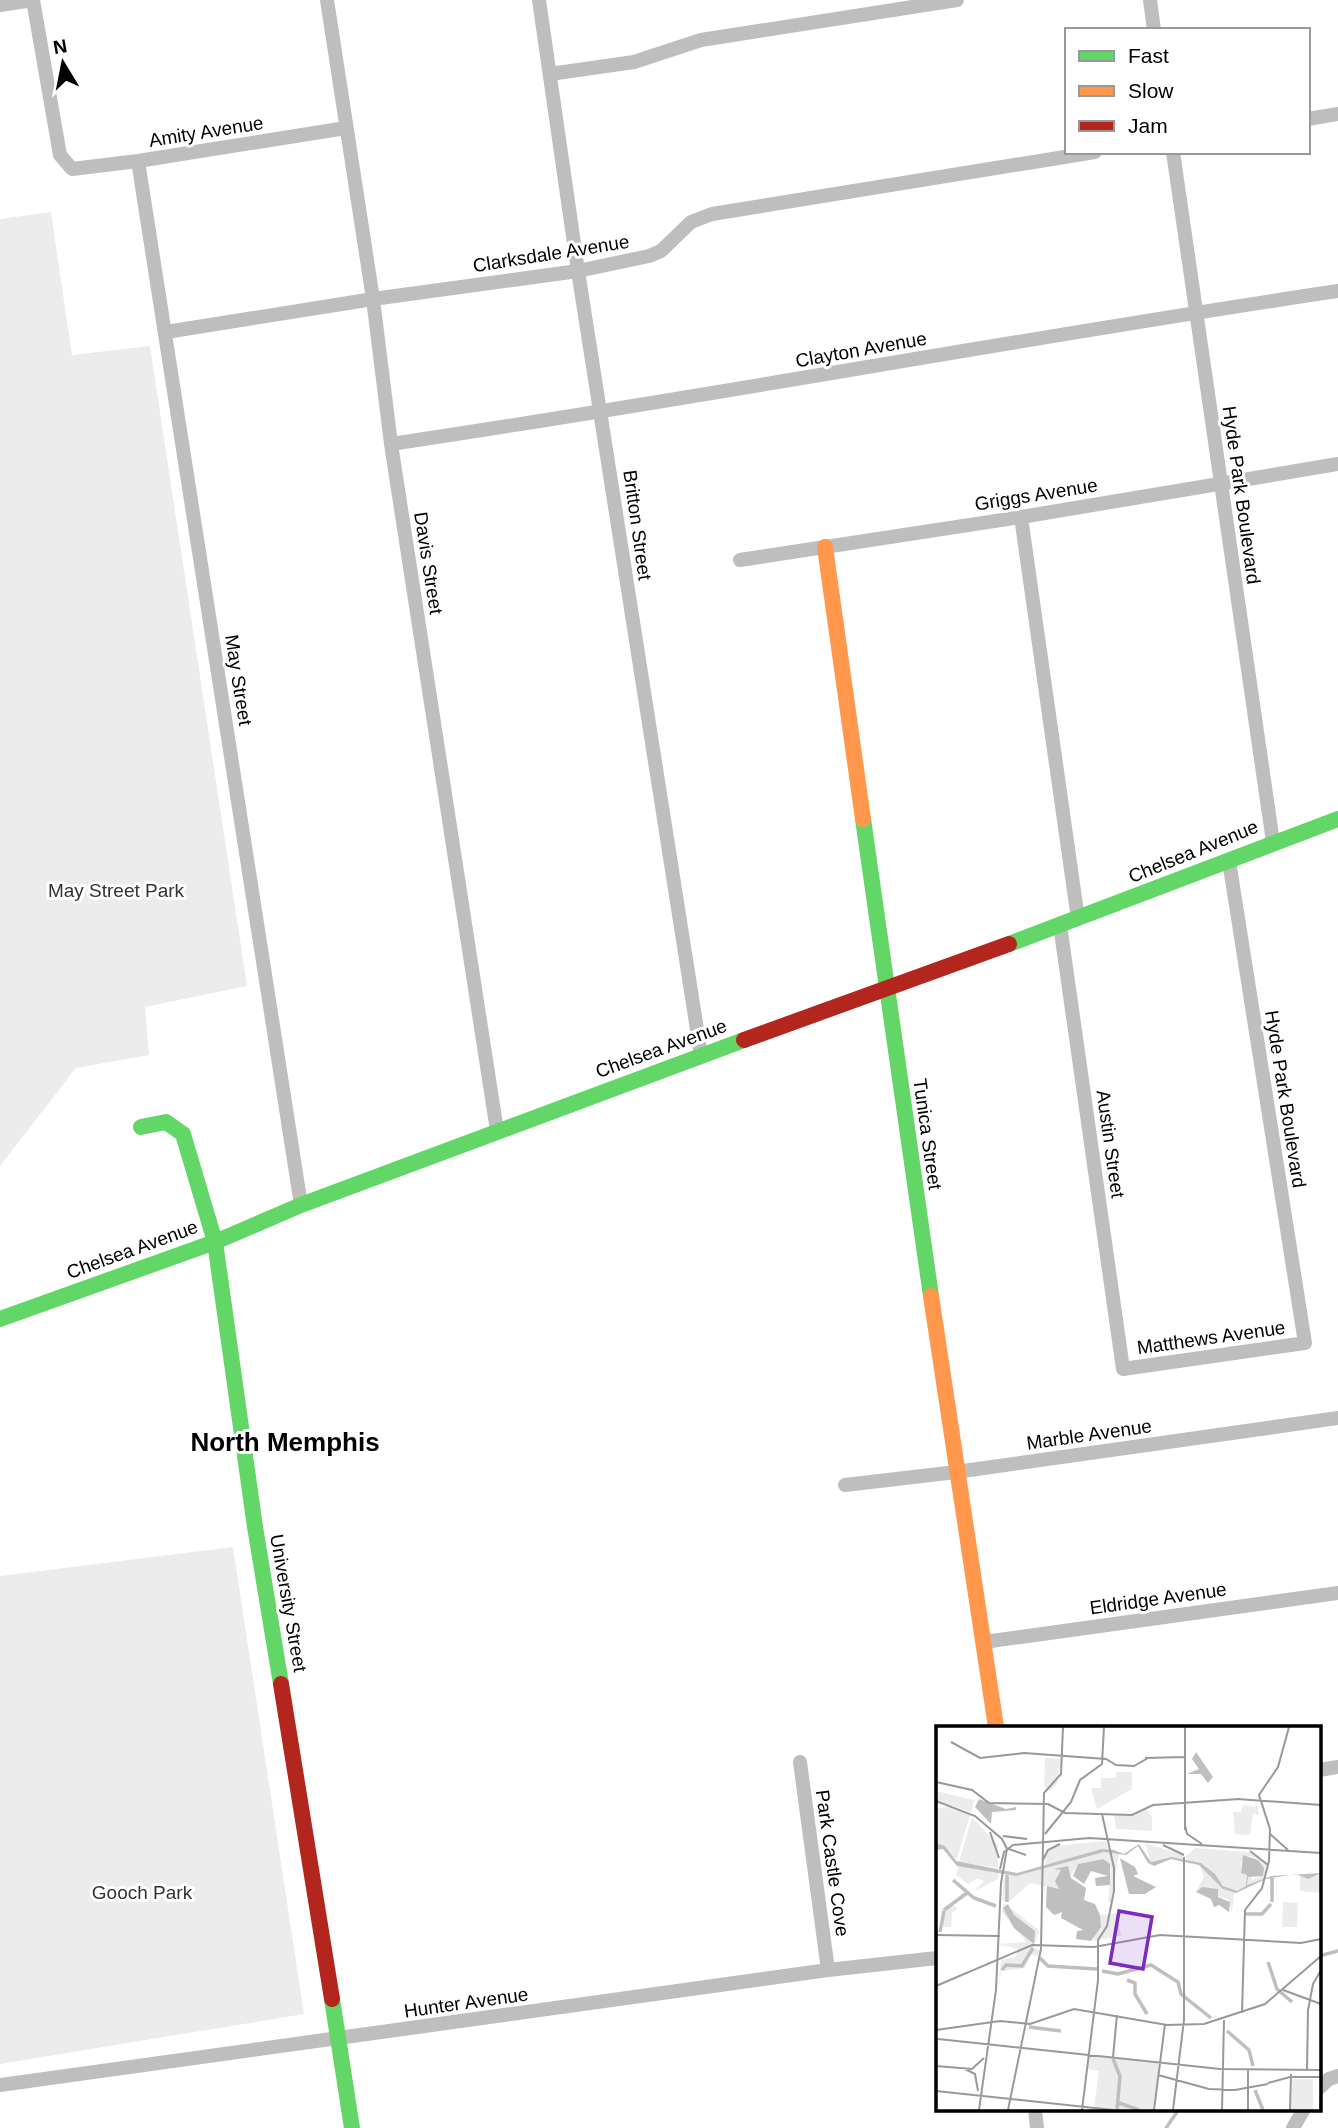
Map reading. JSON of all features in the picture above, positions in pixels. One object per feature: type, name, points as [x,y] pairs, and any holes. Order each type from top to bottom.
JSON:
[{"type":"street","points":[[0,5],[33,0]]},
{"type":"street","name":"Amity Avenue","points":[[33,0],[60,155],[72,169],[346,128]]},
{"type":"street","name":"Davis Street","points":[[327,0],[373,299],[391,444],[497,1131]]},
{"type":"street","name":"Britton Street","points":[[539,0],[578,271],[701,1055]]},
{"type":"street","points":[[550,74],[634,62],[701,40],[957,0]]},
{"type":"street","points":[[1150,0],[1154,28]]},
{"type":"street","points":[[1310,119],[1338,114]]},
{"type":"street","name":"Clarksdale Avenue","points":[[166,332],[373,299],[578,271],[661,251],[691,222],[712,214],[1083,154]]},
{"type":"street","name":"Hyde Park Boulevard","points":[[1173,154],[1273,842]]},
{"type":"street","name":"May Street","points":[[138,161],[301,1205]]},
{"type":"street","name":"Clayton Avenue","points":[[391,444],[1338,291]]},
{"type":"street","name":"Griggs Avenue","points":[[740,560],[1338,464]]},
{"type":"street","points":[[1021,517],[1077,919]]},
{"type":"street","name":"Tunica Street","points":[[825,547],[886,989],[996,1726]]},
{"type":"street","name":"Chelsea Avenue","points":[[0,1319],[215,1242],[301,1205],[497,1131],[1077,919],[1338,819]]},
{"type":"street","name":"Hyde Park Boulevard","points":[[1229,860],[1305,1343]]},
{"type":"street","name":"Austin Street","points":[[1060,925],[1124,1369]]},
{"type":"street","name":"University Street","points":[[141,1127],[166,1122],[183,1134],[215,1242],[255,1527],[352,2128]]},
{"type":"street","name":"Matthews Avenue","points":[[1124,1369],[1305,1343]]},
{"type":"street","name":"Marble Avenue","points":[[845,1485],[1338,1419]]},
{"type":"street","name":"Eldridge Avenue","points":[[984,1642],[1338,1593]]},
{"type":"street","name":"Park Castle Cove","points":[[800,1762],[828,1970]]},
{"type":"street","points":[[1320,1770],[1338,1767]]},
{"type":"street","name":"Hunter Avenue","points":[[0,2085],[828,1970],[936,1958]]},
{"type":"street","points":[[1320,2087],[1329,2079],[1338,2076]]},
{"type":"street","points":[[1035,2110],[1037,2128]]},
{"type":"street","points":[[1293,2128],[1303,2110]]},
{"type":"green space","name":"May Street Park","points":[[51,212],[72,355],[150,346],[247,986],[145,1007],[149,1055],[76,1068],[0,1166],[0,219]]},
{"type":"green space","name":"Gooch Park","points":[[233,1547],[304,2014],[0,2064],[0,1576]]},
{"type":"waterway","points":[[1320,1956],[1338,1951]]},
{"type":"waterway","points":[[1166,2128],[1178,2110]]},
{"type":"traffic: fast","points":[[863,819],[931,1296]]},
{"type":"traffic: fast","points":[[1009,944],[1338,819]]},
{"type":"traffic: fast","points":[[0,1319],[215,1242],[301,1205],[744,1040]]},
{"type":"traffic: fast","points":[[141,1127],[166,1122],[183,1134],[215,1242],[255,1527],[281,1684]]},
{"type":"traffic: fast","points":[[332,1999],[352,2128]]},
{"type":"traffic: slow","points":[[825,547],[863,819]]},
{"type":"traffic: slow","points":[[931,1296],[996,1726]]},
{"type":"traffic: jam","points":[[744,1040],[1009,944]]},
{"type":"traffic: jam","points":[[281,1684],[332,1999]]},
{"type":"district","name":"North Memphis","points":[[285,1442]]}]
